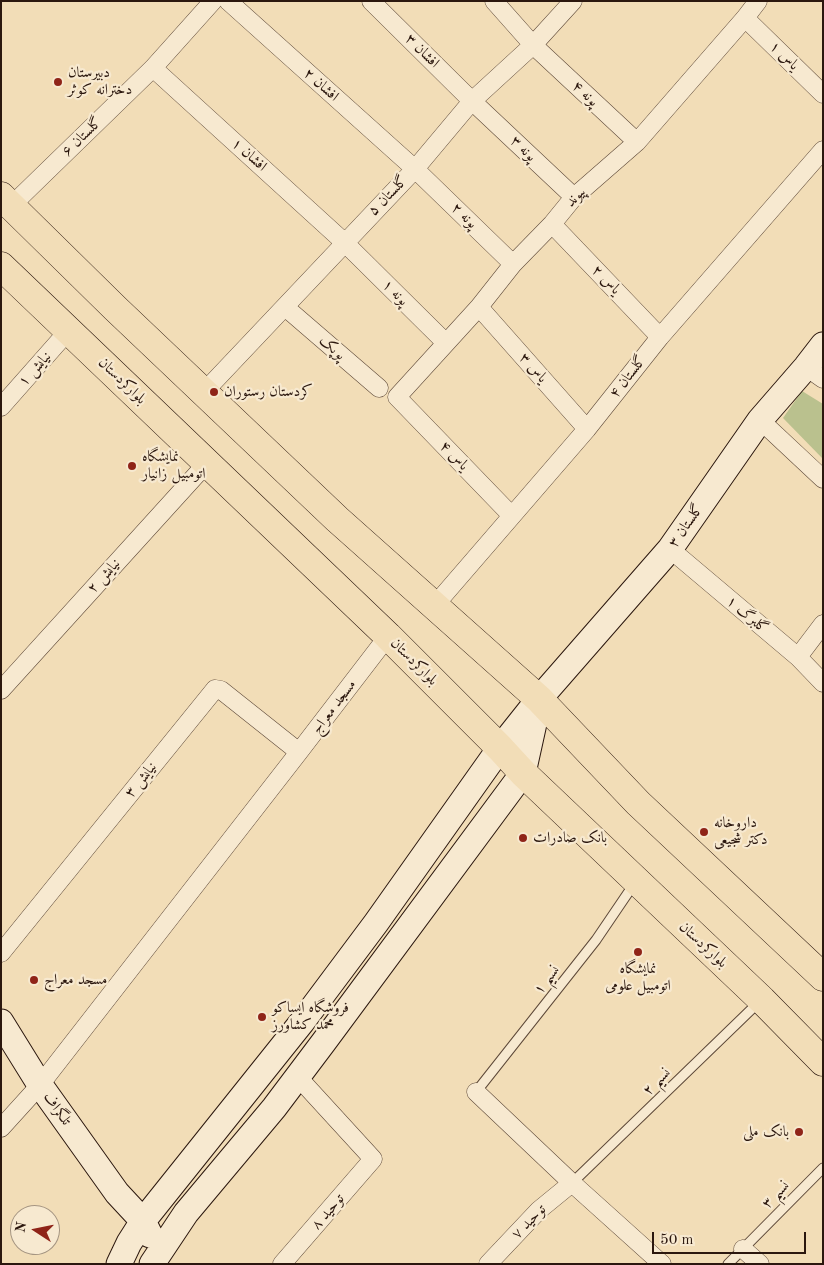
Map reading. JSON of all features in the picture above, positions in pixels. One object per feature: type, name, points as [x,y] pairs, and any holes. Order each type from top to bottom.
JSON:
[{"type":"main road","points":[[7,200],[115,308],[338,519],[539,699],[638,803],[823,977]]},
{"type":"main road","name":"بلوارکردستان","points":[[1,266],[388,636],[523,773],[635,882],[762,1000],[823,1062]]},
{"type":"street","name":"گلستان ۶","points":[[7,200],[153,68],[213,1]]},
{"type":"street","name":"افشان ۲","points":[[228,1],[415,169]]},
{"type":"street","name":"افشان ۳","points":[[371,1],[472,101]]},
{"type":"street","name":"پونه ۴","points":[[494,1],[533,45],[637,142]]},
{"type":"street","name":"گلستان ۵","points":[[204,392],[415,169],[472,101],[533,45],[573,1]]},
{"type":"street","name":"پیوند","points":[[397,397],[479,307],[513,264],[552,224],[574,197],[637,142],[758,1]]},
{"type":"street","name":"یاس ۱","points":[[745,18],[823,94]]},
{"type":"street","name":"افشان ۱","points":[[153,68],[344,242]]},
{"type":"street","name":"پونه ۳","points":[[472,101],[574,197]]},
{"type":"street","name":"گلستان ۴","points":[[435,605],[587,429],[660,336],[823,150]]},
{"type":"street","name":"پونه ۲","points":[[415,169],[513,264]]},
{"type":"street","name":"یاس ۲","points":[[552,224],[660,336]]},
{"type":"street","name":"پونه ۱","points":[[344,242],[446,343]]},
{"type":"street","name":"پوپک","points":[[285,307],[379,388]]},
{"type":"street","name":"یاس ۳","points":[[479,307],[587,429]]},
{"type":"street","name":"نیایش ۱","points":[[1,407],[69,330]]},
{"type":"street","name":"گلستان ۳","points":[[128,1257],[143,1221],[302,1022],[376,923],[500,748],[539,699],[670,549],[760,420],[814,373],[823,345]]},
{"type":"street","name":"یاس ۴","points":[[397,397],[511,515]]},
{"type":"street","points":[[760,420],[823,479]]},
{"type":"street","name":"نیایش ۲","points":[[1,690],[207,462]]},
{"type":"street","name":"گلبرگ ۱","points":[[670,549],[798,657],[823,683]]},
{"type":"street","points":[[798,657],[823,624]]},
{"type":"street","name":"مسجد معراج","points":[[1,1128],[40,1085],[388,636]]},
{"type":"street","name":"نیایش ۳","points":[[1,953],[215,689],[221,690],[299,752]]},
{"type":"street","points":[[159,1260],[186,1213],[274,1108],[523,773],[539,699]]},
{"type":"street","name":"تلگراف","points":[[1,1022],[40,1085],[117,1193],[143,1221],[159,1260]]},
{"type":"street","points":[[302,1022],[323,1044]]},
{"type":"street","name":"توحید ۸","points":[[282,1264],[373,1160],[297,1076]]},
{"type":"street","points":[[476,1092],[572,1183],[662,1264]]},
{"type":"street","name":"توحید ۷","points":[[488,1264],[539,1210],[572,1183]]},
{"type":"street","name":"تلگراف","points":[[117,1193],[128,1257]]},
{"type":"street","points":[[743,1248],[760,1264]]},
{"type":"lane","name":"نسیم ۱","points":[[476,1092],[596,940],[635,882]]},
{"type":"lane","name":"نسیم ۲","points":[[572,1183],[762,1000]]},
{"type":"lane","name":"نسیم ۳","points":[[728,1264],[823,1168]]},
{"type":"green space","points":[[802,391],[823,404],[823,459],[783,418]]},
{"type":"place","name":"دبیرستان دخترانه کوثر","points":[[58,82]]},
{"type":"place","name":"کردستان رستوران","points":[[214,392]]},
{"type":"place","name":"نمایشگاه اتومبیل زانیار","points":[[132,466]]},
{"type":"place","name":"داروخانه دکتر شجیعی","points":[[704,832]]},
{"type":"place","name":"بانک صادرات","points":[[523,838]]},
{"type":"place","name":"نمایشگاه اتومبیل علومی","points":[[638,952]]},
{"type":"place","name":"مسجد معراج","points":[[34,980]]},
{"type":"place","name":"فروشگاه ایساکو محمد کشاورز","points":[[262,1017]]},
{"type":"place","name":"بانک ملی","points":[[799,1132]]}]
